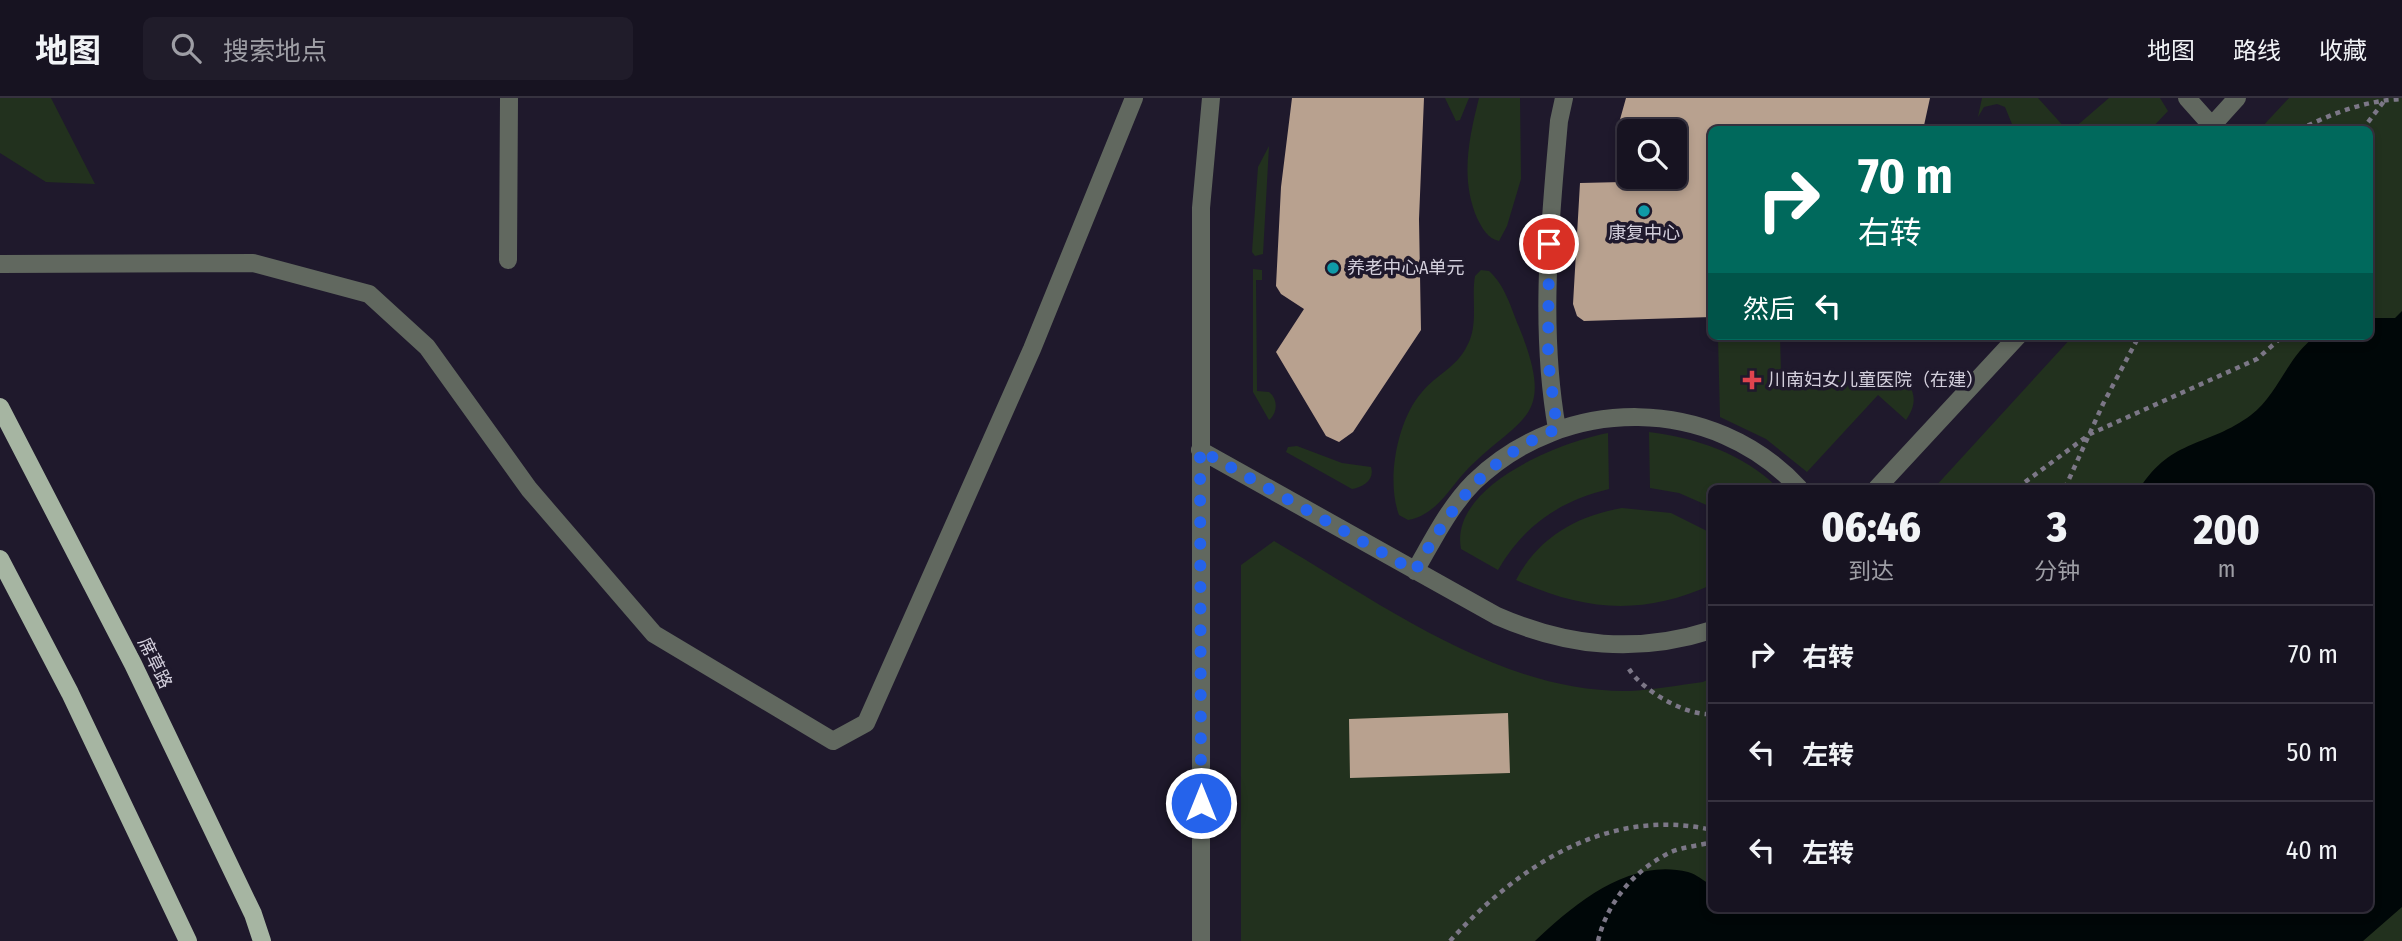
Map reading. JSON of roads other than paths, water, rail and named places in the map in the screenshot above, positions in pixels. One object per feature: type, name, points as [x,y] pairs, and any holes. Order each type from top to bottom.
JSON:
[{"type":"main road","name":"席草路","points":[[0,408],[133,664],[253,914],[262,941]]},
{"type":"main road","points":[[0,559],[70,693],[188,941]]},
{"type":"street","points":[[508,260],[509,98]]},
{"type":"street","points":[[0,264],[253,263],[369,294],[427,347],[529,489],[653,634],[833,741],[866,723],[1032,349],[1134,98]]},
{"type":"street","points":[[1201,941],[1200,208],[1211,98]]},
{"type":"street","points":[[1557,429],[1548,359],[1546,287],[1558,132],[1564,98]]},
{"type":"street","points":[[2187,98],[2208,126]]},
{"type":"street","points":[[2212,126],[2237,98]]},
{"type":"street","points":[[1880,485],[2014,340]]},
{"type":"street","points":[[1415,571],[1452,509],[1473,483],[1516,450],[1557,429],[1599,418],[1668,418],[1693,424],[1746,445],[1769,460],[1796,485]]},
{"type":"street","points":[[1200,450],[1497,616],[1534,632],[1569,641],[1616,647],[1656,644],[1708,631]]},
{"type":"place","name":"康复中心","points":[[1644,211]]},
{"type":"place","name":"养老中心A单元","points":[[1333,268]]},
{"type":"place","name":"川南妇女儿童医院（在建）","points":[[1752,380]]}]
